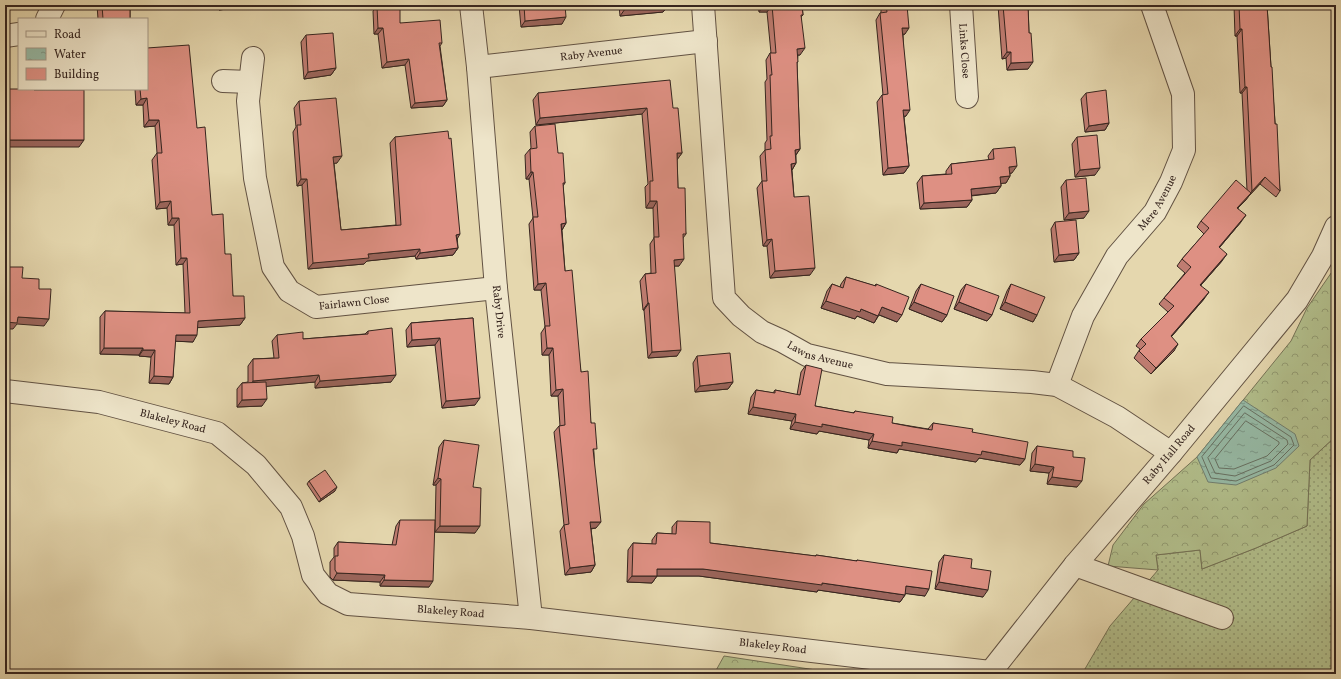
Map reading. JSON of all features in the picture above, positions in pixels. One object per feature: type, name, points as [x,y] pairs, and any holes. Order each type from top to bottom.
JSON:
[{"type":"street","points":[[48,18],[54,5]]},
{"type":"street","name":"Raby Drive","points":[[471,5],[478,67],[496,288],[531,618]]},
{"type":"street","points":[[703,5],[706,41]]},
{"type":"street","name":"Links Close","points":[[961,5],[967,97]]},
{"type":"street","name":"Mere Avenue","points":[[1057,385],[1083,316],[1117,256],[1155,212],[1171,182],[1184,150],[1183,94],[1152,5]]},
{"type":"street","points":[[5,36],[18,34]]},
{"type":"street","name":"Raby Avenue","points":[[478,67],[706,41]]},
{"type":"street","name":"Lawns Avenue","points":[[706,41],[724,298],[741,316],[762,332],[807,355],[887,374],[1032,382],[1057,385],[1117,417],[1171,453]]},
{"type":"street","name":"Fairlawn Close","points":[[254,58],[248,101],[255,178],[273,267],[289,291],[316,307],[496,288]]},
{"type":"street","points":[[223,81],[250,82]]},
{"type":"street","name":"Raby Hall Road","points":[[990,673],[1075,565],[1171,453],[1297,300],[1323,256],[1336,227]]},
{"type":"street","name":"Blakeley Road","points":[[5,391],[99,402],[217,433],[256,466],[291,507],[303,536],[313,575],[328,594],[348,604],[531,618],[990,673]]},
{"type":"street","points":[[1075,565],[1222,618]]},
{"type":"green space","points":[[1336,266],[1336,436],[1310,460],[1307,526],[1202,569],[1200,550],[1156,555],[1158,570],[1108,566],[1113,545],[1144,504],[1197,457],[1291,341],[1307,308]]},
{"type":"green space","points":[[1336,436],[1336,674],[1082,674],[1110,626],[1158,570],[1156,555],[1200,550],[1202,569],[1307,526],[1310,460]]},
{"type":"green space","points":[[724,656],[842,674],[714,674]]},
{"type":"water","points":[[1243,400],[1295,434],[1299,446],[1276,468],[1236,485],[1208,482],[1197,457]]},
{"type":"building","points":[[102,5],[130,5],[130,18],[103,18]]},
{"type":"building","points":[[400,5],[400,23],[440,20],[442,43],[439,43],[447,100],[415,103],[409,59],[387,62],[383,28],[378,28],[377,6]]},
{"type":"building","points":[[524,5],[565,5],[566,17],[525,21]]},
{"type":"building","points":[[625,5],[668,5],[668,6],[625,9]]},
{"type":"building","points":[[772,5],[802,5],[803,15],[801,15],[805,48],[797,49],[800,149],[795,150],[796,163],[791,164],[794,197],[809,196],[815,268],[775,271],[772,239],[767,240],[762,181],[767,181],[765,150],[771,149],[770,136],[772,136],[770,75],[772,75],[770,53],[776,53]]},
{"type":"building","points":[[886,5],[907,5],[909,28],[902,28],[910,110],[903,110],[909,166],[888,168],[882,95],[888,94],[880,13],[887,12]]},
{"type":"building","points":[[1003,5],[1028,5],[1029,33],[1031,33],[1033,62],[1011,63],[1011,52],[1007,52]]},
{"type":"building","points":[[1239,5],[1267,5],[1275,124],[1277,124],[1280,191],[1265,177],[1252,191],[1247,87],[1245,87],[1242,29],[1240,29]]},
{"type":"building","points":[[333,33],[336,68],[308,72],[306,35]]},
{"type":"building","points":[[189,45],[197,128],[205,127],[212,215],[223,214],[225,254],[231,254],[233,296],[244,296],[245,318],[198,321],[197,335],[176,335],[173,377],[154,376],[155,350],[143,350],[143,348],[104,348],[105,311],[190,313],[187,258],[181,258],[179,218],[172,218],[171,201],[160,202],[157,153],[162,153],[159,120],[149,120],[147,98],[141,99],[140,90],[148,90],[148,48]]},
{"type":"building","points":[[670,80],[673,108],[678,108],[682,153],[677,153],[678,188],[685,188],[686,234],[683,234],[684,259],[674,260],[681,350],[652,352],[649,303],[645,274],[656,273],[654,237],[659,237],[657,201],[650,201],[650,181],[653,181],[647,108],[540,118],[538,93]]},
{"type":"building","points":[[5,89],[84,90],[84,140],[5,140]]},
{"type":"building","points":[[1106,90],[1109,123],[1089,126],[1086,93]]},
{"type":"building","points":[[336,98],[342,156],[333,157],[341,230],[401,225],[395,137],[448,131],[449,139],[451,138],[460,234],[456,235],[458,248],[420,253],[420,249],[368,254],[369,258],[313,263],[307,179],[301,179],[297,125],[301,125],[299,101]]},
{"type":"building","points":[[555,124],[558,153],[563,153],[565,183],[563,183],[566,223],[561,224],[565,271],[572,270],[581,372],[588,371],[591,423],[595,423],[597,449],[593,449],[601,522],[590,522],[595,565],[570,568],[564,525],[569,524],[559,426],[565,425],[563,389],[556,390],[553,348],[547,348],[545,326],[550,326],[546,283],[538,284],[533,217],[538,217],[533,172],[531,172],[530,149],[537,148],[535,126]]},
{"type":"building","points":[[1097,135],[1100,168],[1080,170],[1077,137]]},
{"type":"building","points":[[1015,147],[1017,166],[1009,167],[1010,176],[1000,177],[1001,186],[971,189],[972,200],[924,203],[922,176],[952,174],[951,164],[994,159],[993,149]]},
{"type":"building","points":[[1086,178],[1089,211],[1069,213],[1066,180]]},
{"type":"building","points":[[1236,180],[1251,193],[1237,208],[1246,215],[1219,247],[1227,254],[1200,285],[1209,292],[1171,336],[1178,344],[1156,368],[1139,351],[1146,344],[1141,339],[1174,306],[1164,298],[1191,267],[1182,259],[1209,228],[1201,221]]},
{"type":"building","points":[[1076,220],[1079,253],[1059,255],[1055,222]]},
{"type":"building","points":[[5,267],[23,267],[22,278],[39,279],[39,289],[51,289],[49,319],[18,317],[17,323],[5,322]]},
{"type":"building","points":[[846,277],[876,286],[876,284],[909,297],[902,315],[882,307],[878,316],[861,309],[860,312],[826,301],[832,284],[843,288]]},
{"type":"building","points":[[921,284],[954,296],[947,315],[914,302]]},
{"type":"building","points":[[966,284],[999,296],[992,315],[959,302]]},
{"type":"building","points":[[1011,284],[1045,297],[1037,315],[1005,302]]},
{"type":"building","points":[[473,318],[480,398],[446,401],[440,338],[412,340],[411,323]]},
{"type":"building","points":[[392,328],[396,375],[320,381],[319,375],[253,381],[253,359],[279,358],[277,335],[303,332],[303,339],[368,334],[368,331]]},
{"type":"building","points":[[730,353],[733,382],[700,386],[697,356]]},
{"type":"building","points":[[806,365],[822,369],[815,406],[854,413],[855,411],[893,417],[892,423],[913,427],[932,430],[933,423],[973,429],[972,432],[1028,442],[1025,459],[982,451],[981,455],[902,442],[902,446],[872,441],[874,434],[822,424],[822,427],[795,422],[796,414],[753,407],[756,390],[775,393],[775,390],[800,395]]},
{"type":"building","points":[[266,382],[267,399],[242,400],[242,383]]},
{"type":"building","points":[[444,440],[479,445],[473,487],[481,488],[480,526],[440,526],[441,479],[438,478]]},
{"type":"building","points":[[1037,446],[1073,451],[1073,457],[1085,458],[1082,481],[1052,477],[1054,467],[1035,464]]},
{"type":"building","points":[[325,470],[337,487],[321,499],[309,481]]},
{"type":"building","points":[[400,520],[435,520],[433,581],[384,580],[385,575],[337,573],[335,570],[335,556],[338,556],[338,542],[396,545]]},
{"type":"building","points":[[677,521],[710,522],[710,543],[857,560],[932,571],[929,589],[906,586],[905,595],[822,583],[822,585],[703,569],[657,569],[657,576],[632,576],[633,543],[656,544],[657,533],[676,534]]},
{"type":"building","points":[[944,555],[972,559],[971,568],[991,571],[988,590],[939,582]]}]
